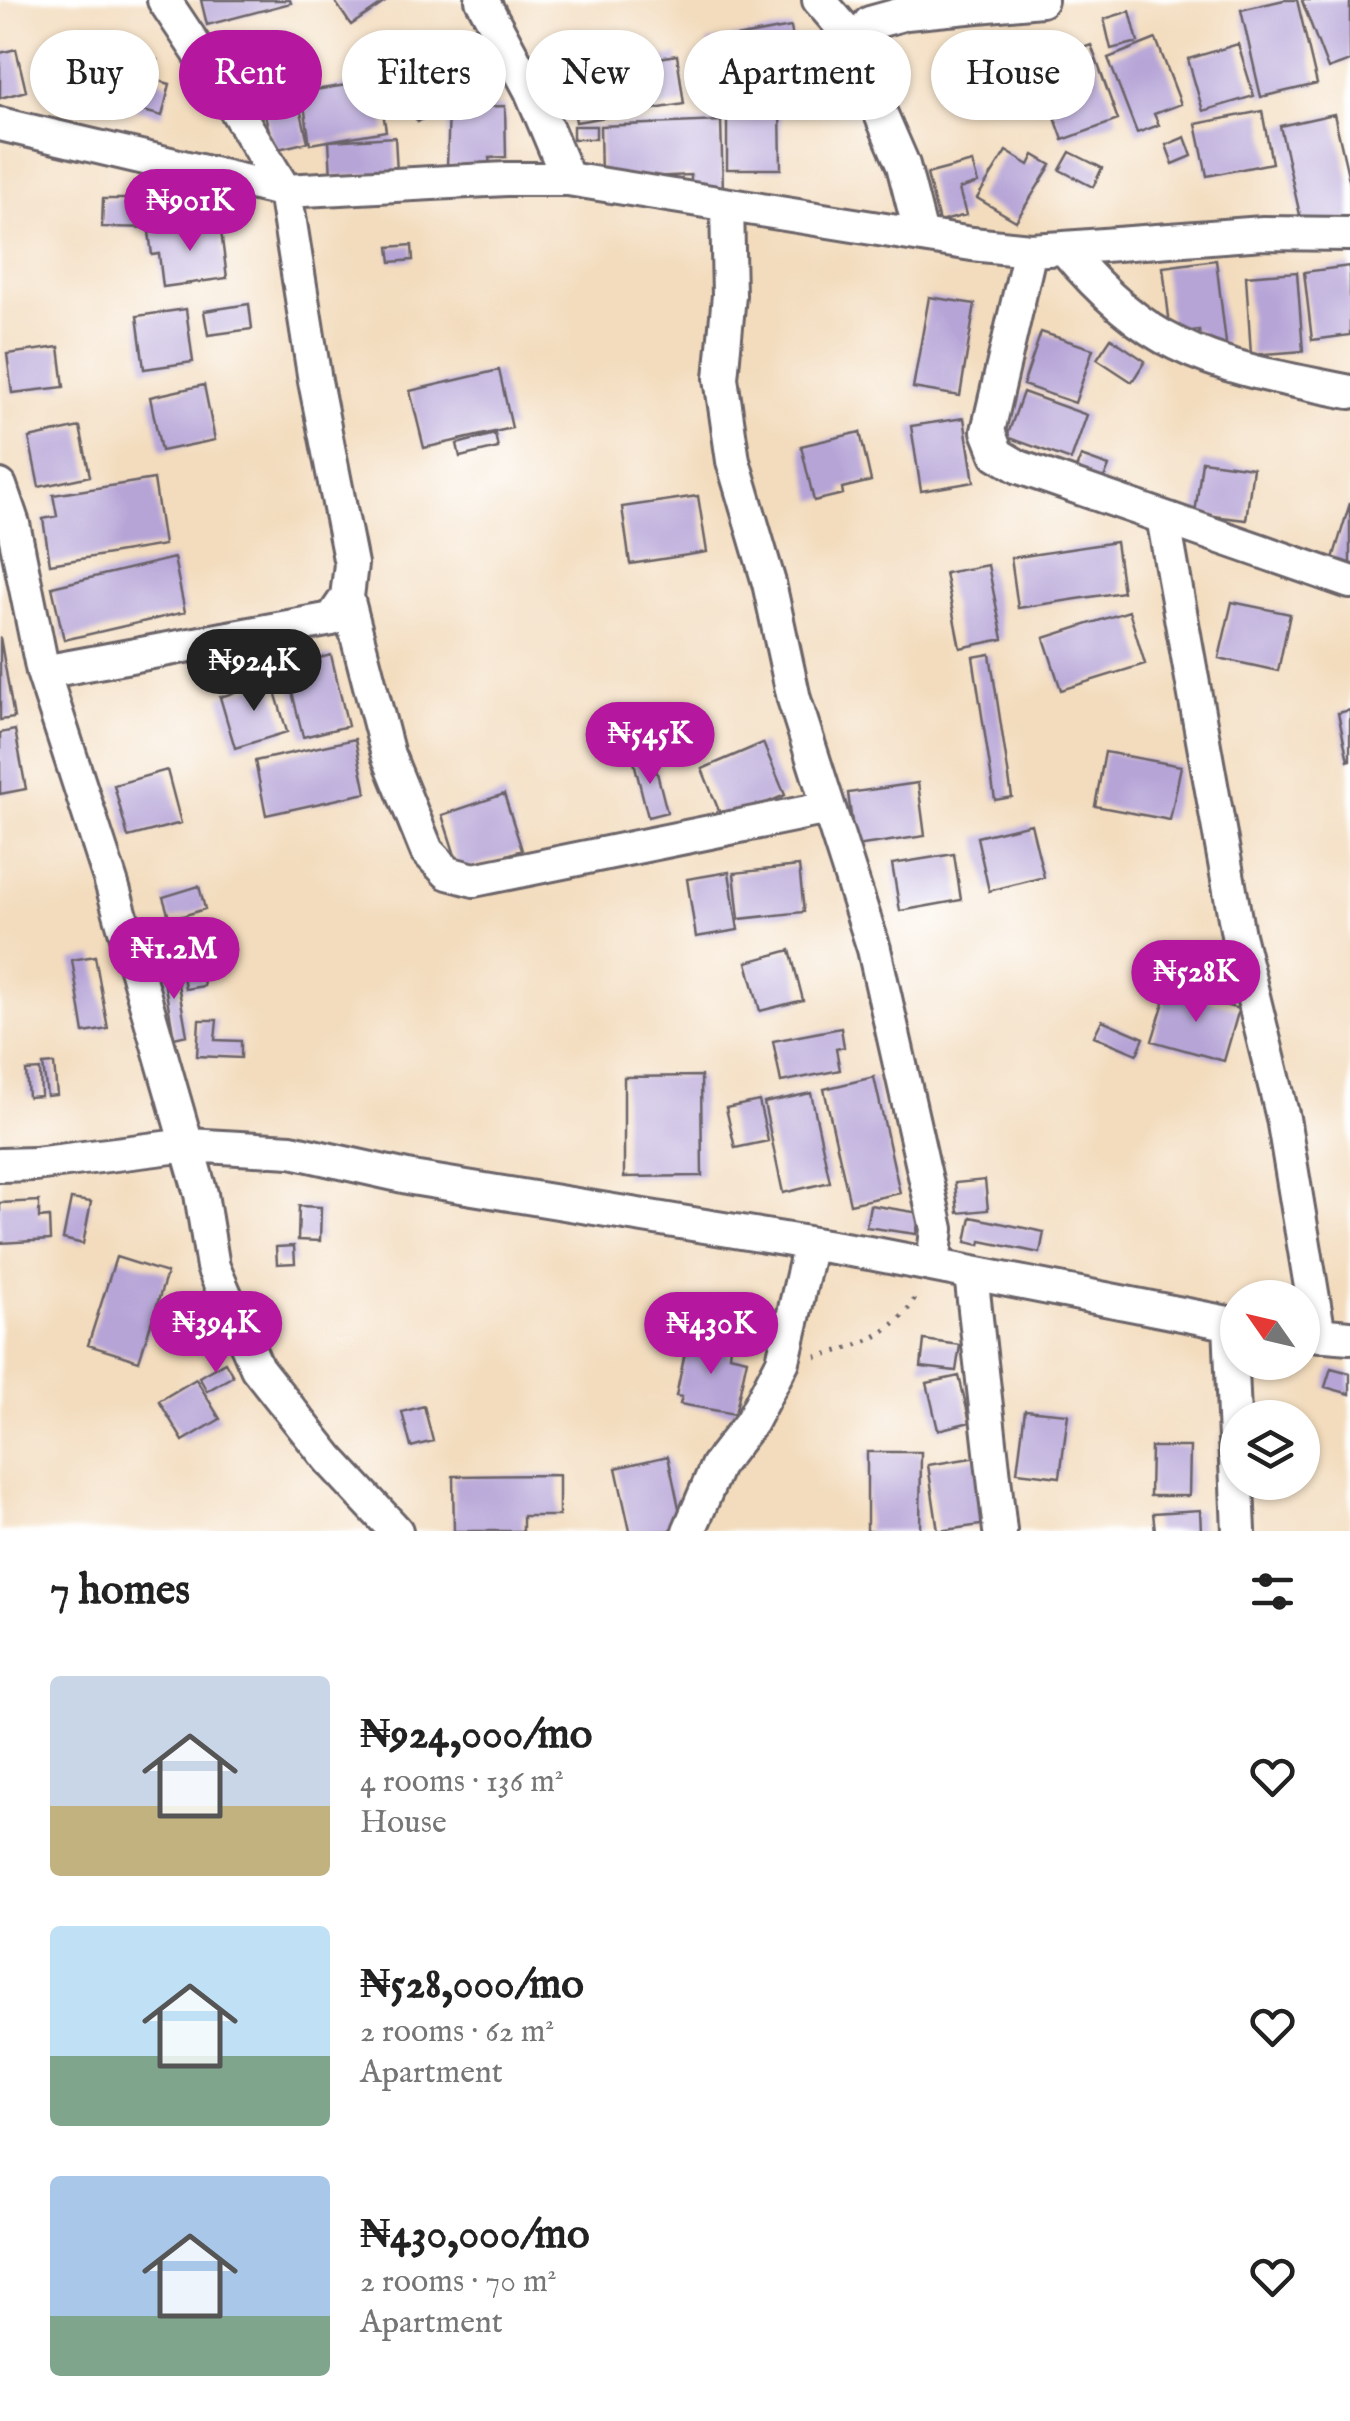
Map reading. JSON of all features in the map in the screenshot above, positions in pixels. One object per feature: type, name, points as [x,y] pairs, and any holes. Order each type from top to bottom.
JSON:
[{"type":"street","points":[[164,0],[285,191],[315,381],[351,564],[347,597],[388,755],[427,850],[448,872],[474,880],[828,808]]},
{"type":"street","points":[[482,0],[530,91],[568,179]]},
{"type":"street","points":[[820,0],[845,30]]},
{"type":"street","points":[[867,30],[870,24],[906,13],[1041,0]]},
{"type":"street","points":[[883,120],[902,165],[921,235]]},
{"type":"street","points":[[0,124],[285,191],[568,179],[1030,250],[1263,233],[1350,234]]},
{"type":"street","points":[[727,206],[729,295],[721,378],[733,461],[769,583],[794,699],[878,966],[937,1228],[933,1265]]},
{"type":"street","points":[[1064,248],[1132,314],[1175,344],[1253,372],[1350,392]]},
{"type":"street","points":[[1030,250],[988,431],[997,454],[1019,467],[1350,582]]},
{"type":"street","points":[[0,486],[6,526],[44,672],[112,885],[188,1145],[213,1268],[258,1368],[329,1460],[396,1531]]},
{"type":"street","points":[[1164,517],[1238,935],[1283,1118],[1324,1335]]},
{"type":"street","points":[[44,672],[332,619],[347,597]]},
{"type":"street","points":[[0,1166],[188,1145],[292,1152],[412,1178],[933,1265],[1220,1322]]},
{"type":"street","points":[[689,1531],[717,1466],[751,1422],[783,1362],[810,1244]]},
{"type":"street","points":[[971,1274],[1000,1531]]},
{"type":"street","points":[[1235,1380],[1239,1531]]},
{"type":"path","points":[[783,1362],[862,1346],[905,1316],[933,1265]]},
{"type":"building","points":[[201,0],[290,0],[291,3],[207,25]]},
{"type":"building","points":[[334,0],[388,0],[351,25]]},
{"type":"building","points":[[1297,0],[1317,84],[1261,97],[1241,10]]},
{"type":"building","points":[[1350,0],[1350,61],[1328,69],[1302,1]]},
{"type":"building","points":[[1130,11],[1138,42],[1111,49],[1104,19]]},
{"type":"building","points":[[1156,39],[1181,104],[1154,114],[1159,125],[1137,133],[1108,58]]},
{"type":"building","points":[[1238,44],[1254,96],[1203,111],[1188,59]]},
{"type":"building","points":[[16,49],[26,91],[0,98],[0,53]]},
{"type":"building","points":[[677,55],[684,104],[664,107],[664,57]]},
{"type":"building","points":[[1095,56],[1118,120],[1063,140],[1056,120],[1095,120]]},
{"type":"building","points":[[159,81],[170,84],[162,116],[159,115]]},
{"type":"building","points":[[342,86],[342,120],[384,120],[386,131],[310,144],[306,120],[322,120],[322,89]]},
{"type":"building","points":[[1262,111],[1272,163],[1207,176],[1196,124]]},
{"type":"building","points":[[1334,114],[1350,184],[1350,225],[1302,224],[1280,126]]},
{"type":"building","points":[[266,120],[303,120],[308,142],[274,150]]},
{"type":"building","points":[[449,120],[505,120],[506,157],[489,158],[490,164],[447,166]]},
{"type":"building","points":[[727,120],[780,120],[781,169],[727,169]]},
{"type":"building","points":[[721,121],[723,190],[691,191],[691,175],[601,179],[600,126]]},
{"type":"building","points":[[573,126],[596,126],[596,139],[573,139]]},
{"type":"building","points":[[395,137],[397,173],[331,177],[329,141]]},
{"type":"building","points":[[1185,137],[1192,156],[1173,164],[1166,145]]},
{"type":"building","points":[[1006,151],[1029,165],[1034,155],[1051,165],[1016,221],[977,198]]},
{"type":"building","points":[[1070,152],[1102,168],[1093,187],[1060,170]]},
{"type":"building","points":[[972,162],[978,183],[959,189],[966,215],[939,222],[927,174]]},
{"type":"building","points":[[103,199],[166,199],[165,228],[102,227]]},
{"type":"building","points":[[220,223],[227,278],[163,287],[159,254],[152,255],[149,232]]},
{"type":"building","points":[[412,245],[413,260],[391,262],[389,247]]},
{"type":"building","points":[[1216,260],[1226,343],[1201,347],[1199,330],[1171,334],[1163,267]]},
{"type":"building","points":[[1350,266],[1350,335],[1312,340],[1304,272]]},
{"type":"building","points":[[1297,272],[1303,351],[1251,355],[1246,276]]},
{"type":"building","points":[[929,297],[975,304],[960,396],[913,388]]},
{"type":"building","points":[[249,304],[252,329],[208,335],[204,311]]},
{"type":"building","points":[[186,309],[193,362],[144,369],[137,316]]},
{"type":"building","points":[[1041,332],[1093,349],[1075,403],[1023,385]]},
{"type":"building","points":[[1111,338],[1145,361],[1132,382],[1097,359]]},
{"type":"building","points":[[59,347],[64,387],[12,393],[7,354]]},
{"type":"building","points":[[499,370],[512,428],[424,448],[410,391]]},
{"type":"building","points":[[204,385],[215,440],[161,451],[150,397]]},
{"type":"building","points":[[1023,392],[1087,415],[1071,460],[1007,437]]},
{"type":"building","points":[[964,418],[974,482],[921,491],[911,426]]},
{"type":"building","points":[[80,427],[90,476],[39,487],[29,438]]},
{"type":"building","points":[[860,432],[871,481],[814,501],[801,446]]},
{"type":"building","points":[[495,434],[498,448],[460,457],[457,444]]},
{"type":"building","points":[[1081,456],[1109,466],[1100,489],[1072,479]]},
{"type":"building","points":[[1202,461],[1253,468],[1246,520],[1195,514]]},
{"type":"building","points":[[154,479],[164,545],[50,564],[43,519],[57,516],[53,495]]},
{"type":"building","points":[[698,496],[707,552],[630,564],[622,507]]},
{"type":"building","points":[[1350,503],[1350,567],[1332,562]]},
{"type":"building","points":[[1116,542],[1123,592],[1018,608],[1011,558]]},
{"type":"building","points":[[174,558],[185,612],[64,640],[52,587]]},
{"type":"building","points":[[988,565],[1003,639],[960,648],[945,573]]},
{"type":"building","points":[[1232,602],[1290,614],[1278,671],[1219,658]]},
{"type":"building","points":[[1129,611],[1145,664],[1061,690],[1044,638]]},
{"type":"building","points":[[0,637],[14,718],[0,720]]},
{"type":"building","points":[[990,654],[1012,797],[995,800],[973,657]]},
{"type":"building","points":[[331,655],[348,726],[303,737],[286,667]]},
{"type":"building","points":[[272,681],[287,732],[235,748],[220,697]]},
{"type":"building","points":[[1350,710],[1350,760],[1348,761],[1338,713]]},
{"type":"building","points":[[15,730],[26,789],[0,794],[0,733]]},
{"type":"building","points":[[355,739],[366,793],[266,815],[255,761]]},
{"type":"building","points":[[763,743],[785,795],[723,821],[702,769]]},
{"type":"building","points":[[1105,752],[1181,766],[1170,820],[1095,806]]},
{"type":"building","points":[[653,757],[667,812],[648,817],[634,762]]},
{"type":"building","points":[[167,770],[181,823],[128,837],[114,785]]},
{"type":"building","points":[[918,783],[925,836],[855,846],[848,793]]},
{"type":"building","points":[[504,794],[522,850],[460,871],[442,815]]},
{"type":"building","points":[[1031,824],[1044,877],[989,891],[977,837]]},
{"type":"building","points":[[954,854],[961,900],[900,911],[892,864]]},
{"type":"building","points":[[799,866],[804,912],[739,919],[734,873]]},
{"type":"building","points":[[729,872],[738,930],[696,937],[687,879]]},
{"type":"building","points":[[199,886],[205,909],[170,920],[163,897]]},
{"type":"building","points":[[187,919],[199,946],[176,956],[164,929]]},
{"type":"building","points":[[790,950],[803,1000],[760,1011],[747,962]]},
{"type":"building","points":[[95,956],[108,1029],[84,1033],[72,960]]},
{"type":"building","points":[[200,957],[204,986],[185,989],[181,960]]},
{"type":"building","points":[[175,967],[187,1035],[174,1038],[162,969]]},
{"type":"building","points":[[1168,989],[1239,1009],[1224,1061],[1152,1041]]},
{"type":"building","points":[[199,1020],[217,1020],[215,1040],[241,1041],[241,1058],[197,1056]]},
{"type":"building","points":[[1102,1020],[1144,1038],[1137,1054],[1094,1036]]},
{"type":"building","points":[[841,1028],[844,1047],[836,1049],[840,1070],[781,1082],[773,1041]]},
{"type":"building","points":[[54,1064],[57,1095],[47,1096],[43,1065]]},
{"type":"building","points":[[40,1070],[41,1096],[28,1097],[26,1071]]},
{"type":"building","points":[[701,1076],[702,1176],[624,1177],[624,1077]]},
{"type":"building","points":[[874,1077],[900,1193],[850,1204],[824,1089]]},
{"type":"building","points":[[811,1093],[830,1182],[783,1193],[764,1103]]},
{"type":"building","points":[[759,1101],[768,1141],[735,1148],[726,1108]]},
{"type":"building","points":[[985,1180],[988,1210],[958,1213],[955,1183]]},
{"type":"building","points":[[71,1199],[91,1202],[83,1244],[63,1239]]},
{"type":"building","points":[[39,1201],[39,1218],[49,1217],[50,1240],[0,1243],[0,1203]]},
{"type":"building","points":[[870,1205],[920,1213],[916,1234],[866,1227]]},
{"type":"building","points":[[299,1206],[321,1207],[320,1241],[298,1240]]},
{"type":"building","points":[[971,1217],[1044,1232],[1040,1253],[981,1241],[980,1245],[966,1242]]},
{"type":"building","points":[[294,1246],[295,1263],[277,1264],[276,1247]]},
{"type":"building","points":[[116,1257],[167,1273],[139,1361],[88,1345]]},
{"type":"building","points":[[688,1338],[730,1346],[729,1355],[747,1359],[735,1414],[680,1404],[682,1397],[676,1396]]},
{"type":"building","points":[[924,1340],[960,1345],[956,1371],[921,1367]]},
{"type":"building","points":[[225,1362],[233,1376],[207,1391],[199,1377]]},
{"type":"building","points":[[1331,1368],[1350,1373],[1350,1394],[1325,1387]]},
{"type":"building","points":[[959,1376],[970,1422],[938,1430],[927,1383]]},
{"type":"building","points":[[196,1379],[220,1419],[183,1441],[159,1401]]},
{"type":"building","points":[[424,1406],[433,1441],[411,1447],[402,1412]]},
{"type":"building","points":[[1025,1410],[1068,1414],[1060,1477],[1017,1472]]},
{"type":"building","points":[[1151,1447],[1190,1447],[1189,1496],[1150,1496]]},
{"type":"building","points":[[867,1452],[921,1452],[920,1531],[867,1531]]},
{"type":"building","points":[[668,1456],[683,1527],[630,1531],[616,1468]]},
{"type":"building","points":[[978,1457],[988,1524],[938,1531],[928,1465]]},
{"type":"building","points":[[559,1475],[559,1516],[523,1516],[523,1531],[454,1531],[453,1476]]},
{"type":"building","points":[[1200,1510],[1201,1531],[1155,1531],[1153,1513]]}]
